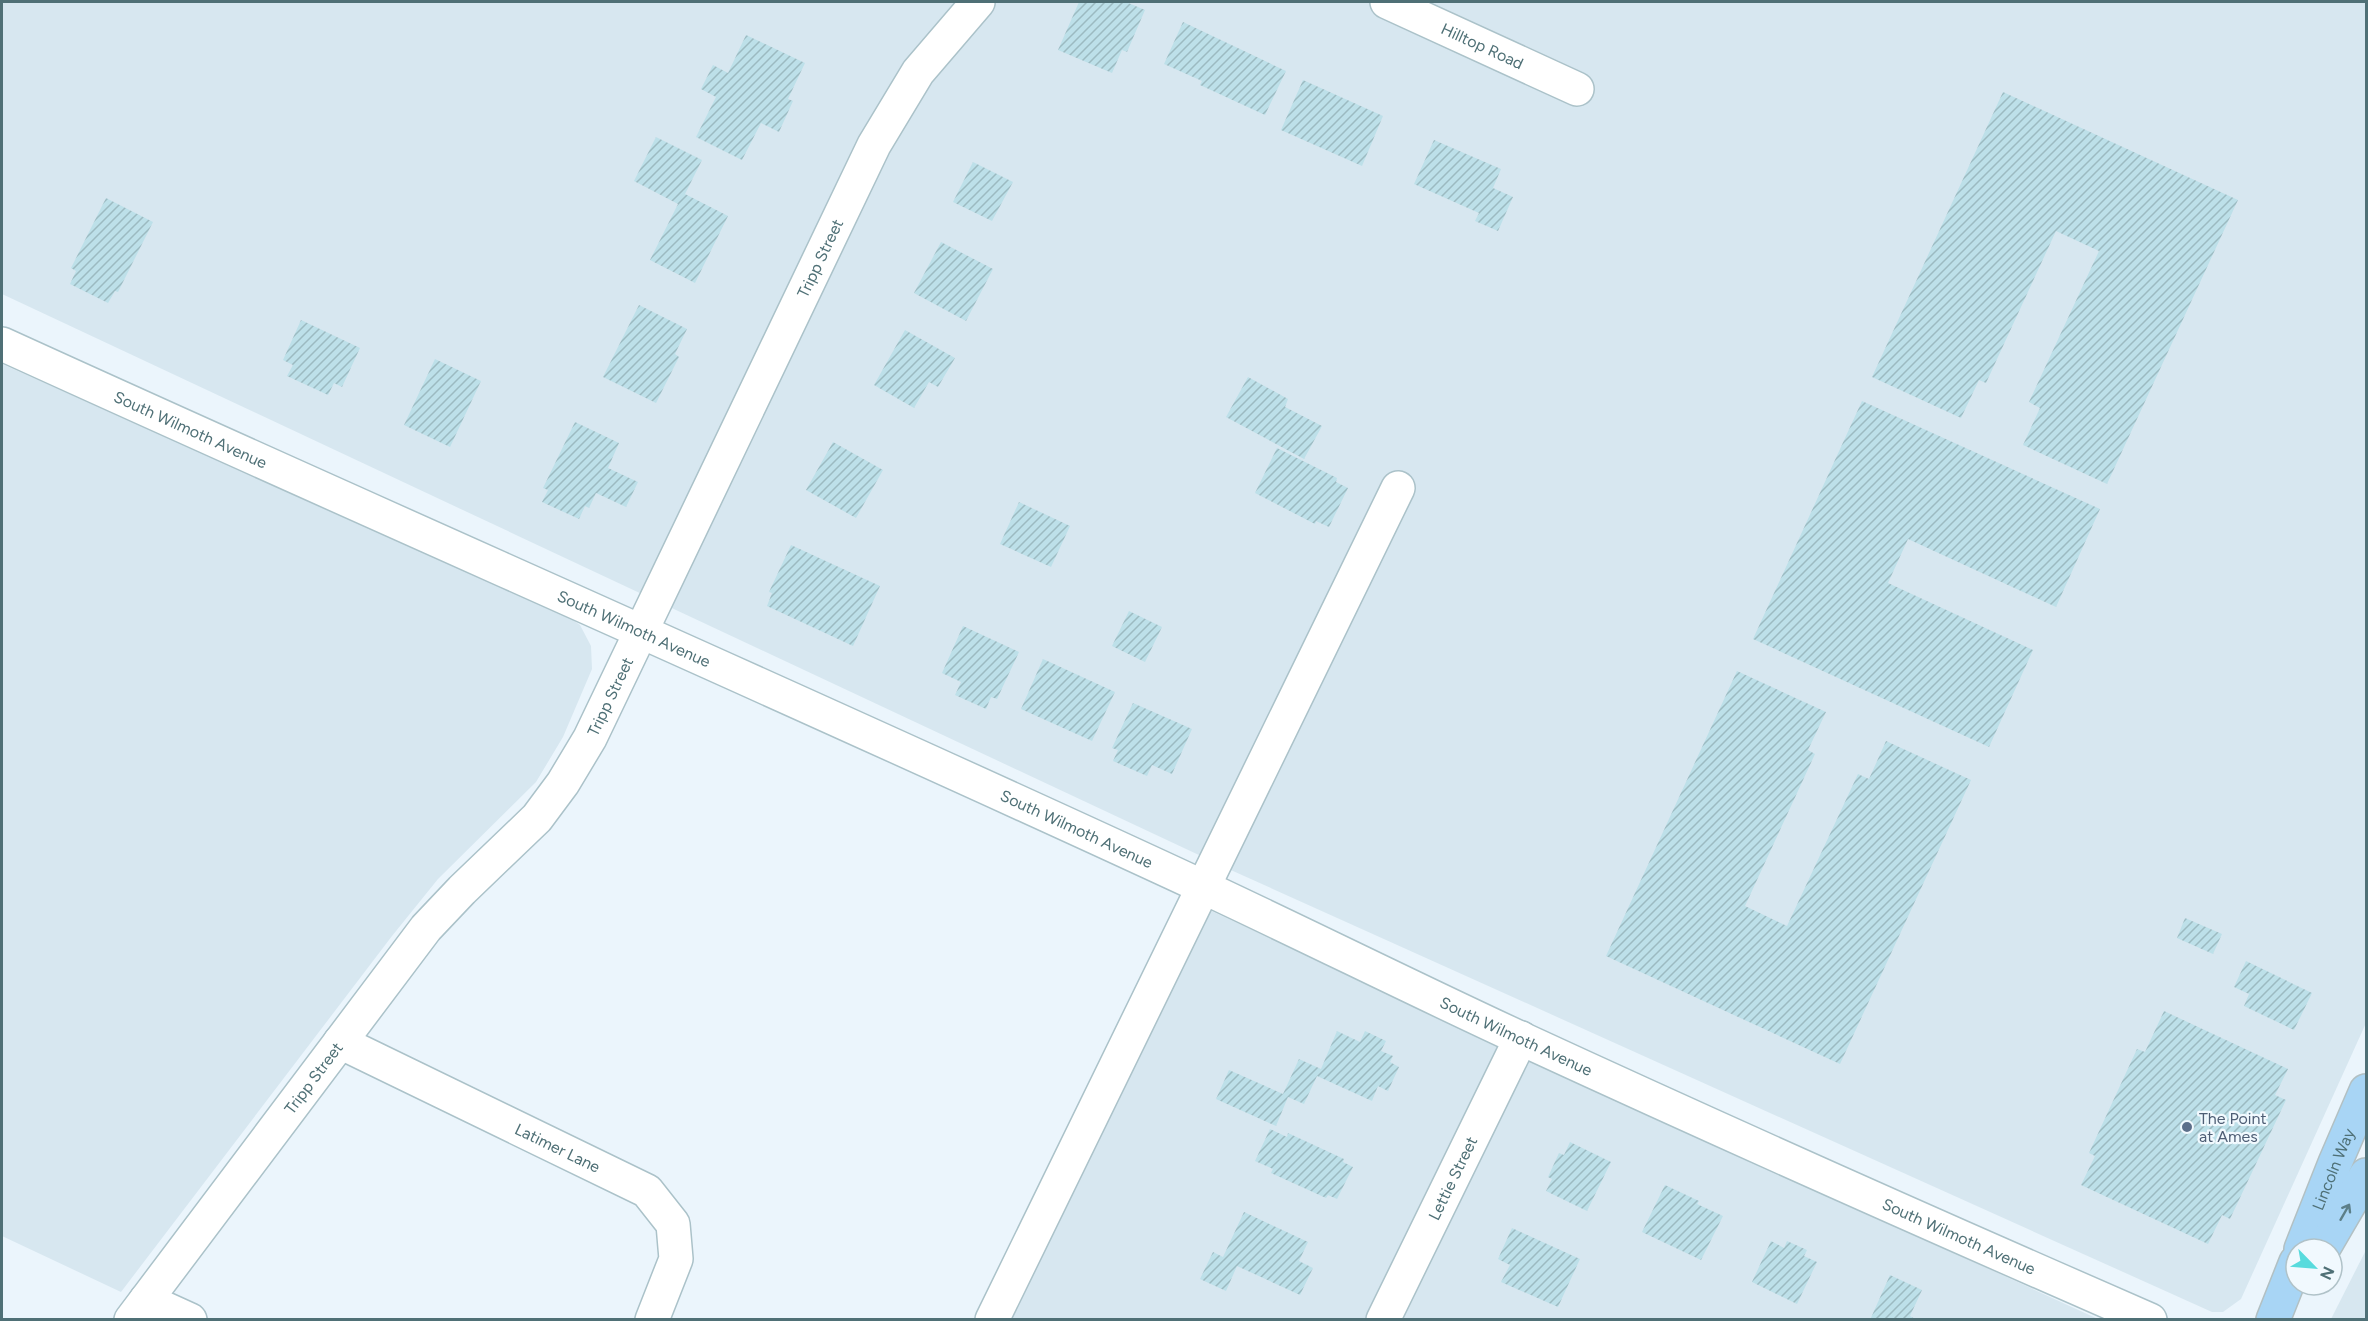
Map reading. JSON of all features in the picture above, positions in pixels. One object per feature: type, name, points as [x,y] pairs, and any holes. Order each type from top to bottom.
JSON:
[{"type":"main road","name":"Lincoln Way","points":[[2306,1237],[2367,1091]]},
{"type":"main road","name":"Lincoln Way","points":[[2330,1237],[2367,1175]]},
{"type":"main road","points":[[2273,1320],[2284,1292]]},
{"type":"main road","points":[[2282,1320],[2295,1297]]},
{"type":"street","name":"Tripp Street","points":[[139,1310],[426,928],[537,818],[563,783],[590,738],[874,145],[918,72],[978,2]]},
{"type":"street","name":"Hilltop Road","points":[[1388,2],[1577,89]]},
{"type":"street","name":"South Wilmoth Avenue","points":[[2,344],[293,477],[642,631],[1203,887],[1521,1038],[1934,1226],[2150,1320]]},
{"type":"street","points":[[992,1320],[1398,488]]},
{"type":"street","name":"Lettie Street","points":[[1383,1320],[1521,1038]]},
{"type":"street","name":"Latimer Lane","points":[[340,1042],[647,1191],[673,1224],[676,1259],[652,1320]]},
{"type":"street","points":[[139,1310],[190,1320]]},
{"type":"shaded area","points":[[2,2],[2366,2],[2366,1023],[2241,1299],[2223,1312],[2212,1312],[1233,871],[2,294]]},
{"type":"shaded area","points":[[2,364],[564,614],[580,625],[591,646],[592,669],[563,737],[536,782],[438,879],[121,1292],[2,1236]]},
{"type":"shaded area","points":[[1181,897],[2098,1319],[974,1320]]},
{"type":"shaded area","points":[[2366,1250],[2366,1319],[2331,1319]]},
{"type":"building","points":[[1079,2],[1126,2],[1145,10],[1127,52],[1122,50],[1112,73],[1058,50]]},
{"type":"building","points":[[1183,22],[1286,71],[1265,115],[1200,85],[1202,81],[1164,64]]},
{"type":"building","points":[[746,35],[805,63],[788,99],[793,101],[779,132],[761,123],[742,160],[696,137],[716,97],[701,89],[713,65],[728,73]]},
{"type":"building","points":[[1303,80],[1383,116],[1362,166],[1281,130]]},
{"type":"building","points":[[2003,92],[2238,200],[2107,484],[2023,445],[2040,408],[2029,402],[2099,251],[2056,231],[1986,383],[1979,380],[1961,418],[1872,377]]},
{"type":"building","points":[[656,137],[702,160],[685,194],[728,216],[695,283],[650,260],[678,204],[634,181]]},
{"type":"building","points":[[1434,140],[1501,169],[1493,188],[1513,197],[1498,231],[1475,221],[1479,213],[1414,184]]},
{"type":"building","points":[[973,162],[1013,182],[992,221],[953,202]]},
{"type":"building","points":[[106,198],[153,222],[118,292],[115,291],[108,303],[70,284],[76,271],[71,268]]},
{"type":"building","points":[[941,242],[993,269],[966,321],[914,293]]},
{"type":"building","points":[[639,305],[687,329],[675,354],[679,357],[656,403],[603,377]]},
{"type":"building","points":[[301,320],[360,348],[342,387],[334,383],[328,395],[287,376],[293,365],[283,360]]},
{"type":"building","points":[[905,330],[955,358],[938,387],[929,382],[914,408],[874,385]]},
{"type":"building","points":[[435,359],[481,381],[450,447],[404,425]]},
{"type":"building","points":[[1248,377],[1288,399],[1285,407],[1322,426],[1304,459],[1226,417]]},
{"type":"building","points":[[1862,401],[2100,509],[2056,607],[1908,539],[1888,583],[2033,650],[1989,747],[1753,639]]},
{"type":"building","points":[[575,422],[619,443],[608,468],[638,482],[626,507],[596,493],[589,508],[585,506],[579,519],[542,502],[548,490],[543,488]]},
{"type":"building","points":[[833,442],[883,470],[856,518],[806,490]]},
{"type":"building","points":[[1277,448],[1337,478],[1336,482],[1348,488],[1329,527],[1316,521],[1315,524],[1255,493]]},
{"type":"building","points":[[1019,502],[1070,526],[1051,567],[1000,544]]},
{"type":"building","points":[[791,545],[880,586],[853,646],[767,606],[772,593],[769,592]]},
{"type":"building","points":[[1129,611],[1162,627],[1145,662],[1112,646]]},
{"type":"building","points":[[963,626],[1019,652],[997,699],[991,697],[986,709],[955,695],[961,682],[942,673]]},
{"type":"building","points":[[1043,659],[1115,692],[1092,741],[1021,709]]},
{"type":"building","points":[[1737,671],[1826,712],[1808,750],[1815,754],[1745,906],[1787,926],[1858,774],[1869,779],[1886,741],[1971,780],[1840,1064],[1606,956]]},
{"type":"building","points":[[1133,703],[1192,729],[1172,774],[1152,765],[1147,776],[1113,761],[1118,750],[1112,748]]},
{"type":"building","points":[[2185,918],[2222,934],[2213,954],[2177,938]]},
{"type":"building","points":[[2246,961],[2312,993],[2294,1030],[2244,1006],[2249,994],[2234,987]]},
{"type":"building","name":"The Point at Ames","points":[[2164,1011],[2288,1069],[2275,1095],[2286,1100],[2230,1219],[2222,1215],[2208,1244],[2081,1185],[2095,1156],[2089,1153],[2137,1049],[2145,1052]]},
{"type":"building","points":[[1337,1031],[1360,1042],[1365,1031],[1386,1041],[1381,1051],[1393,1056],[1390,1062],[1399,1067],[1388,1091],[1378,1086],[1372,1101],[1317,1076],[1304,1104],[1288,1097],[1276,1126],[1216,1099],[1229,1070],[1283,1094],[1299,1059],[1321,1069]]},
{"type":"building","points":[[1270,1129],[1287,1137],[1288,1133],[1344,1159],[1343,1162],[1353,1167],[1337,1199],[1328,1195],[1326,1198],[1271,1173],[1273,1169],[1255,1161]]},
{"type":"building","points":[[1570,1142],[1611,1162],[1587,1211],[1546,1191],[1552,1179],[1548,1177],[1559,1153],[1564,1155]]},
{"type":"building","points":[[1665,1185],[1699,1201],[1697,1204],[1723,1216],[1701,1260],[1642,1232]]},
{"type":"building","points":[[1244,1212],[1308,1242],[1299,1261],[1313,1268],[1300,1295],[1237,1266],[1226,1291],[1200,1279],[1213,1252],[1223,1257]]},
{"type":"building","points":[[1512,1228],[1580,1259],[1558,1307],[1501,1282],[1510,1265],[1498,1259]]},
{"type":"building","points":[[1771,1241],[1784,1248],[1787,1241],[1807,1250],[1804,1256],[1817,1262],[1797,1304],[1752,1282]]},
{"type":"building","points":[[1890,1275],[1922,1290],[1910,1316],[1917,1320],[1870,1320]]},
{"type":"place","name":"The Point at Ames","points":[[2187,1127]]}]
